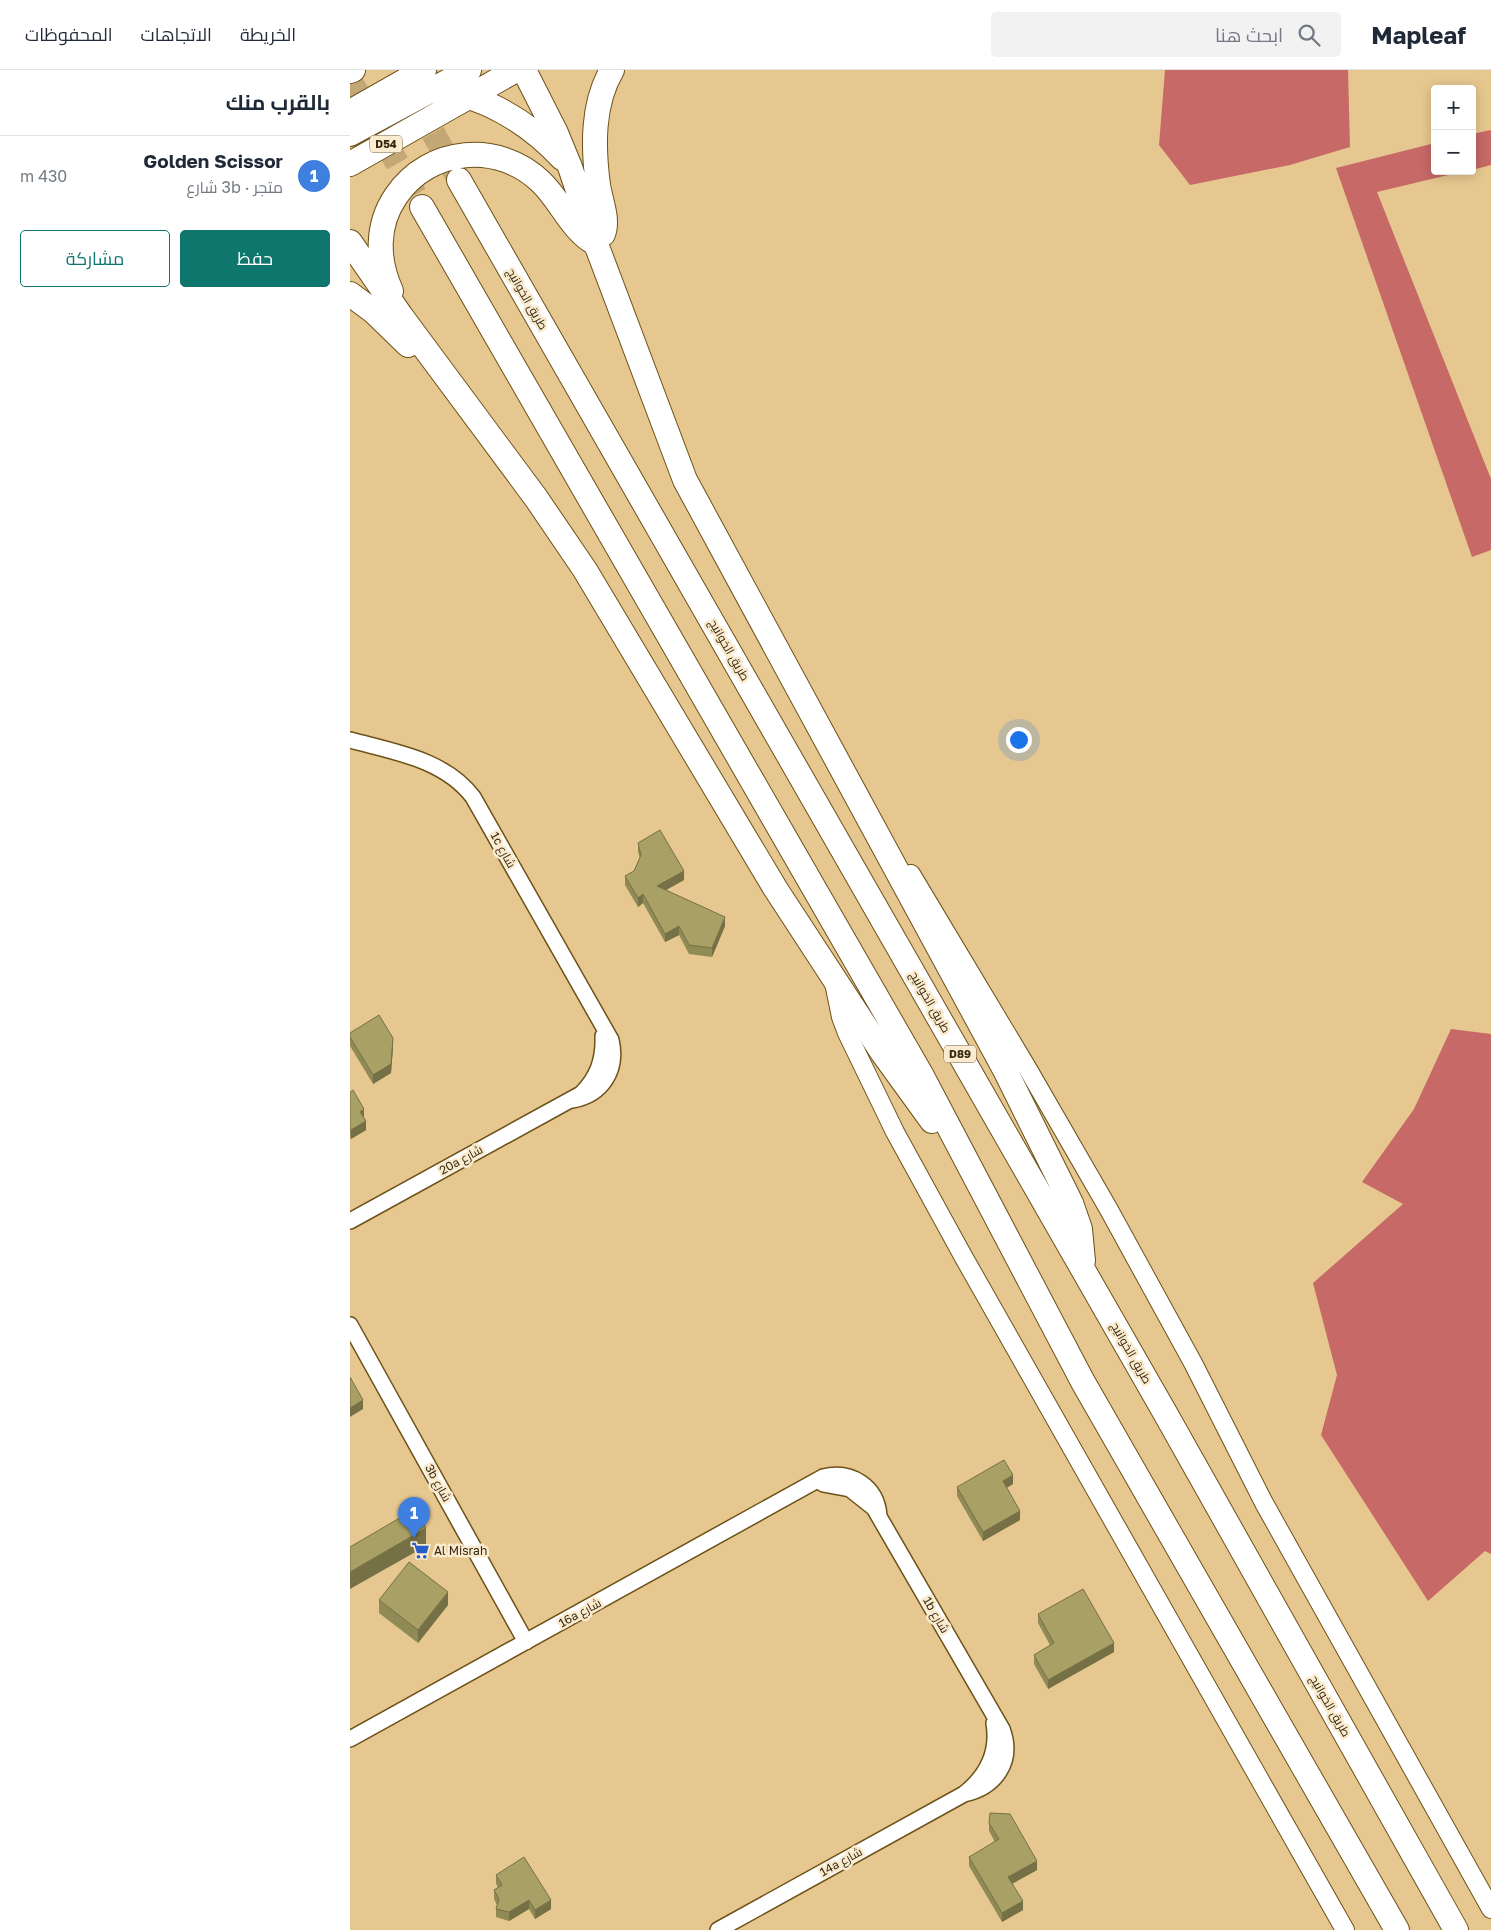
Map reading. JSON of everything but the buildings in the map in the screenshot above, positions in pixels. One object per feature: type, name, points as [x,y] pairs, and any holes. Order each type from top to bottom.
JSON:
[{"type":"highway","points":[[353,123],[448,70]]},
{"type":"highway","points":[[350,158],[353,123],[384,94],[428,80],[469,70]]},
{"type":"highway","name":"D54","points":[[350,164],[373,151],[410,124],[469,97],[516,70]]},
{"type":"highway","points":[[524,70],[556,133],[570,167],[596,244],[685,480],[1005,1070],[1071,1203],[1080,1229],[1083,1270]]},
{"type":"highway","points":[[596,244],[605,230],[605,222],[594,146],[598,110],[612,70]]},
{"type":"highway","points":[[428,80],[494,108],[518,121],[537,135],[570,167]]},
{"type":"highway","points":[[353,123],[410,124],[428,80]]},
{"type":"highway","points":[[432,358],[425,339],[391,292],[381,257],[382,233],[386,214],[395,197],[407,182],[422,170],[439,161],[458,155],[494,156],[510,162],[526,170],[540,181],[555,197],[577,228],[596,244]]},
{"type":"highway","name":"طريق الخوانيج","points":[[459,180],[1083,1270],[1456,1930]]},
{"type":"highway","points":[[422,207],[917,1068],[1083,1382],[1396,1930]]},
{"type":"highway","points":[[350,242],[375,281],[519,474],[585,570],[729,814],[834,980],[912,1095],[976,1178]]},
{"type":"highway","points":[[350,294],[373,311],[412,348],[432,358]]},
{"type":"street","name":"1c شارع","points":[[350,740],[436,766],[447,771],[466,787],[480,808],[608,1032],[614,1050],[605,1068]]},
{"type":"street","points":[[884,844],[911,873],[1098,1190],[1193,1363],[1264,1503],[1491,1909]]},
{"type":"street","points":[[834,980],[840,1017],[921,1180],[1345,1930]]},
{"type":"street","name":"20a شارع","points":[[350,1221],[572,1100],[589,1086],[605,1068]]},
{"type":"street","name":"3b شارع","points":[[350,1324],[526,1642]]},
{"type":"street","name":"16a شارع","points":[[350,1739],[809,1486],[839,1474],[852,1483]]},
{"type":"street","name":"1b شارع","points":[[852,1483],[879,1516],[992,1714],[999,1756]]},
{"type":"street","name":"14a شارع","points":[[718,1930],[964,1794],[988,1785],[1000,1772],[999,1756]]},
{"type":"shaded area","points":[[1165,70],[1348,70],[1350,147],[1290,165],[1190,185],[1159,145]]},
{"type":"shaded area","points":[[1491,130],[1491,165],[1476,169],[1476,133]]},
{"type":"shaded area","points":[[1431,144],[1431,175],[1448,175],[1377,192],[1491,479],[1491,550],[1472,557],[1336,168]]},
{"type":"shaded area","points":[[1451,1029],[1491,1034],[1491,1554],[1485,1551],[1428,1601],[1321,1435],[1337,1375],[1313,1283],[1403,1204],[1362,1182],[1414,1109]]},
{"type":"tunnel","points":[[398,70],[457,176]]},
{"type":"tunnel","points":[[350,80],[422,207]]},
{"type":"place","name":"Golden Scissor","points":[[414,1538]]},
{"type":"place","name":"Al Misrah","points":[[420,1551]]}]
